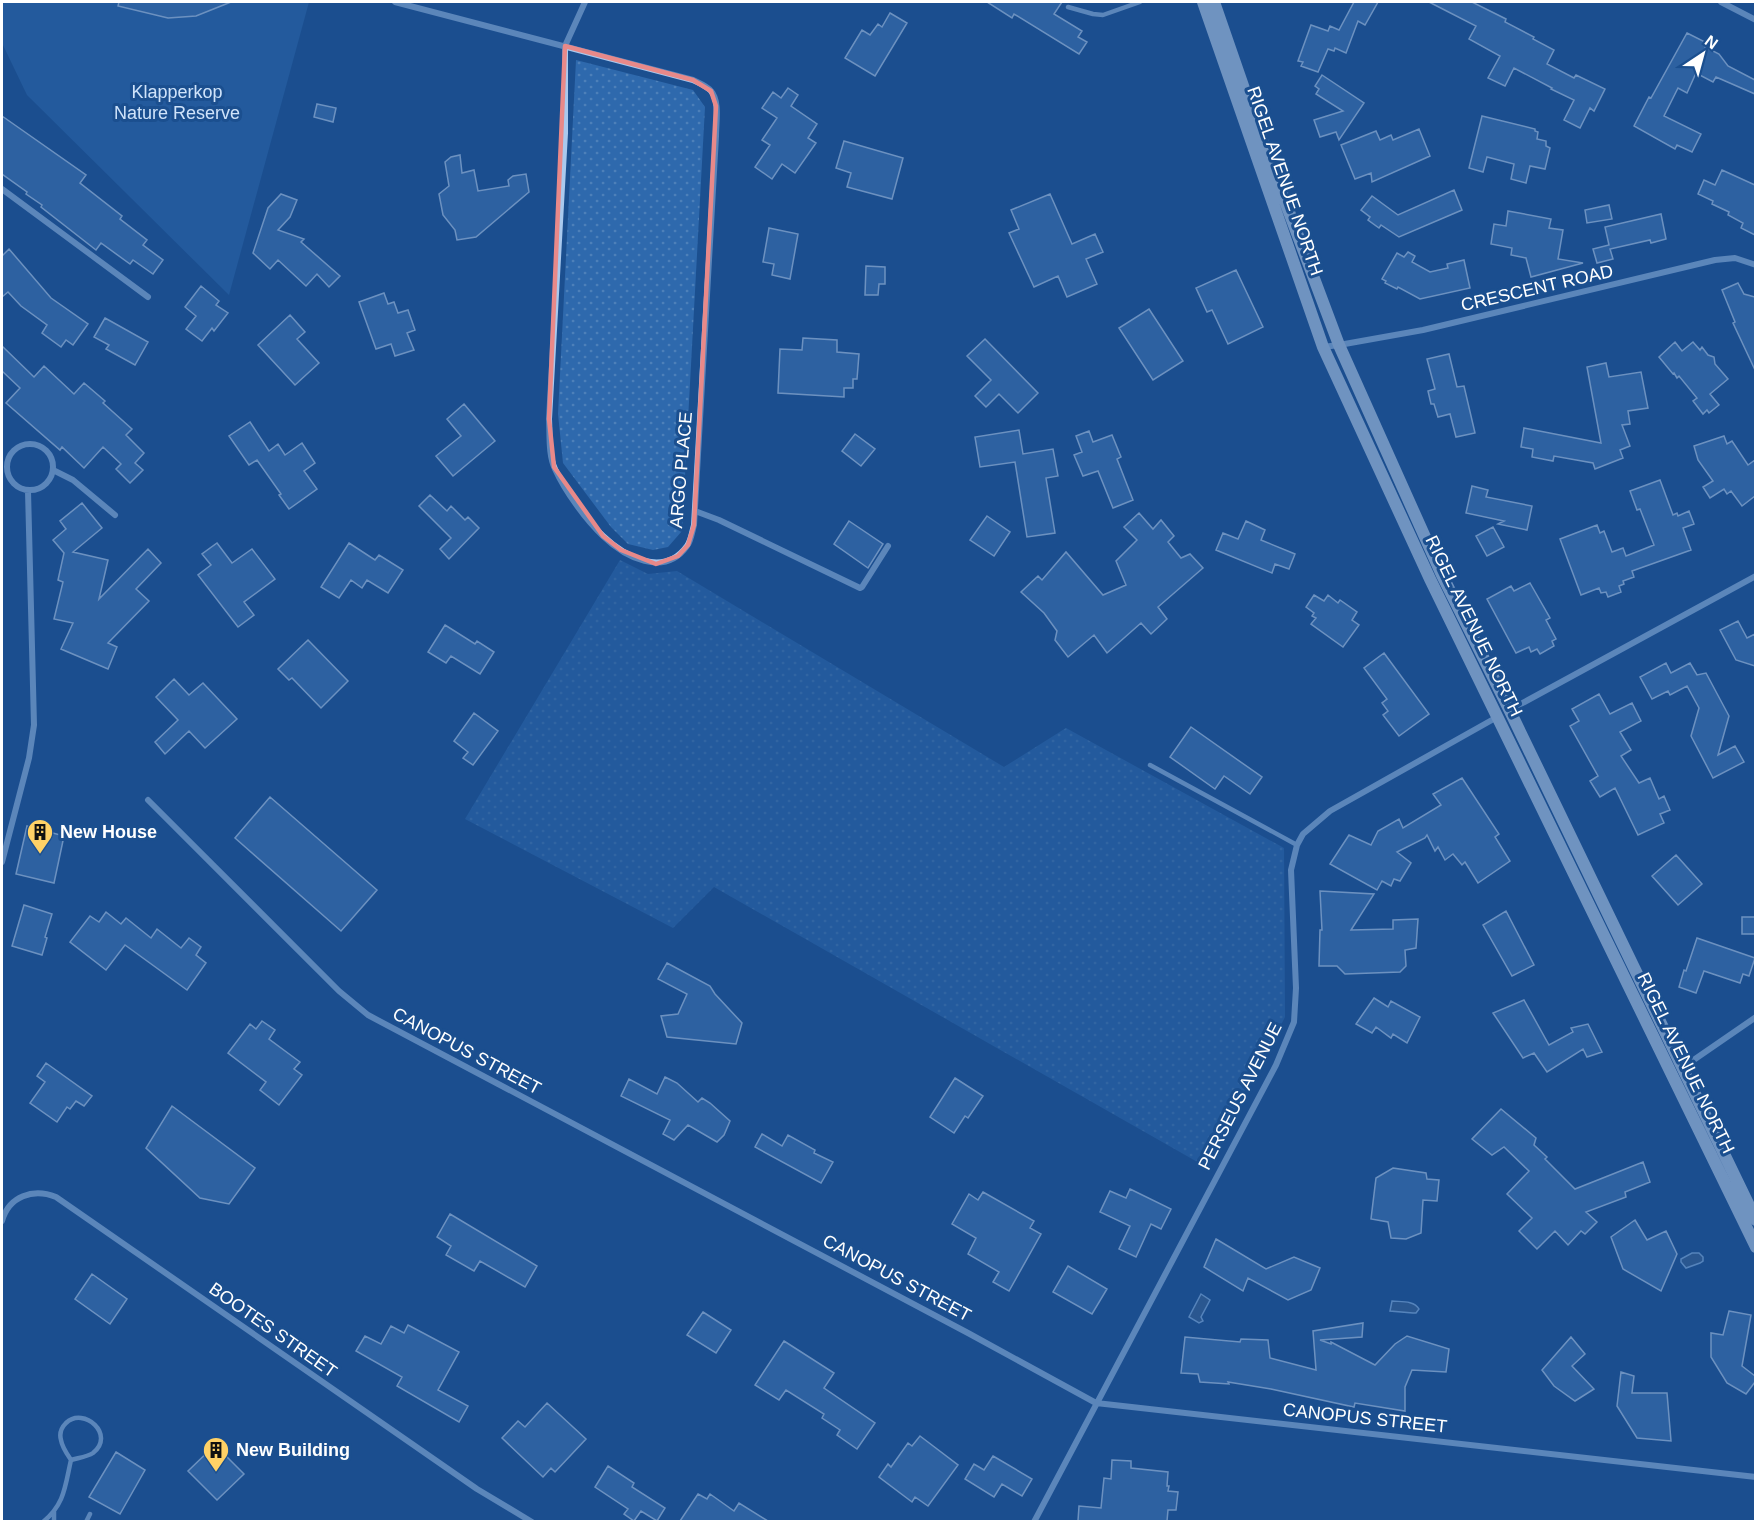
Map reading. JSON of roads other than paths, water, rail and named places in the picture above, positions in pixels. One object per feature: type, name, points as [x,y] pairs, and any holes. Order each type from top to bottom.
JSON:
[{"type":"main road","name":"RIGEL AVENUE NORTH","points":[[1203,2],[1323,347],[1430,579],[1497,717],[1755,1220]]},
{"type":"main road","name":"RIGEL AVENUE NORTH","points":[[1214,2],[1259,132],[1339,345],[1442,575],[1510,711],[1677,1071],[1755,1247]]},
{"type":"street","points":[[395,2],[565,46],[585,2]]},
{"type":"street","points":[[1721,2],[1755,20]]},
{"type":"street","name":"ARGO PLACE","points":[[565,46],[693,80],[711,91],[716,106],[694,525],[688,545],[678,556],[656,564],[643,561],[621,550],[603,536],[580,509],[554,467],[550,446],[549,419],[565,133],[565,46]]},
{"type":"street","points":[[2,189],[148,297]]},
{"type":"street","name":"CRESCENT ROAD","points":[[1323,347],[1423,330],[1715,260],[1734,258],[1755,265]]},
{"type":"street","points":[[32,444],[45,450],[53,462],[53,470],[51,477],[42,488],[28,491],[15,485],[4,465],[18,447],[32,444]]},
{"type":"street","points":[[53,470],[74,480],[115,516]]},
{"type":"street","points":[[2,861],[29,758],[34,725],[28,491]]},
{"type":"street","points":[[695,511],[719,520],[860,588],[888,546]]},
{"type":"street","points":[[1296,845],[1303,834],[1330,811],[1755,576]]},
{"type":"street","name":"CANOPUS STREET","points":[[148,800],[339,991],[368,1015],[1096,1403],[1755,1477]]},
{"type":"street","name":"PERSEUS AVENUE","points":[[1034,1521],[1276,1065],[1291,1032],[1294,1022],[1296,988],[1291,870],[1296,845]]},
{"type":"street","points":[[1677,1071],[1755,1017]]},
{"type":"street","name":"BOOTES STREET","points":[[2,1221],[8,1207],[25,1194],[39,1192],[56,1197],[467,1482],[532,1521]]},
{"type":"lane","points":[[1068,7],[1103,15],[1140,2]]},
{"type":"lane","points":[[1150,765],[1296,845]]},
{"type":"lane","points":[[43,1521],[54,1512],[62,1499],[71,1460],[61,1443],[60,1434],[63,1426],[78,1417],[87,1419],[100,1430],[102,1437],[91,1454],[71,1460]]},
{"type":"lane","points":[[54,1512],[54,1521]]},
{"type":"lane","points":[[86,1521],[90,1514]]},
{"type":"place","name":"New House","points":[[40,855]]},
{"type":"place","name":"New Building","points":[[216,1473]]},
{"type":"park label","name":"Klapperkop Nature Reserve","points":[[177,102]]}]
